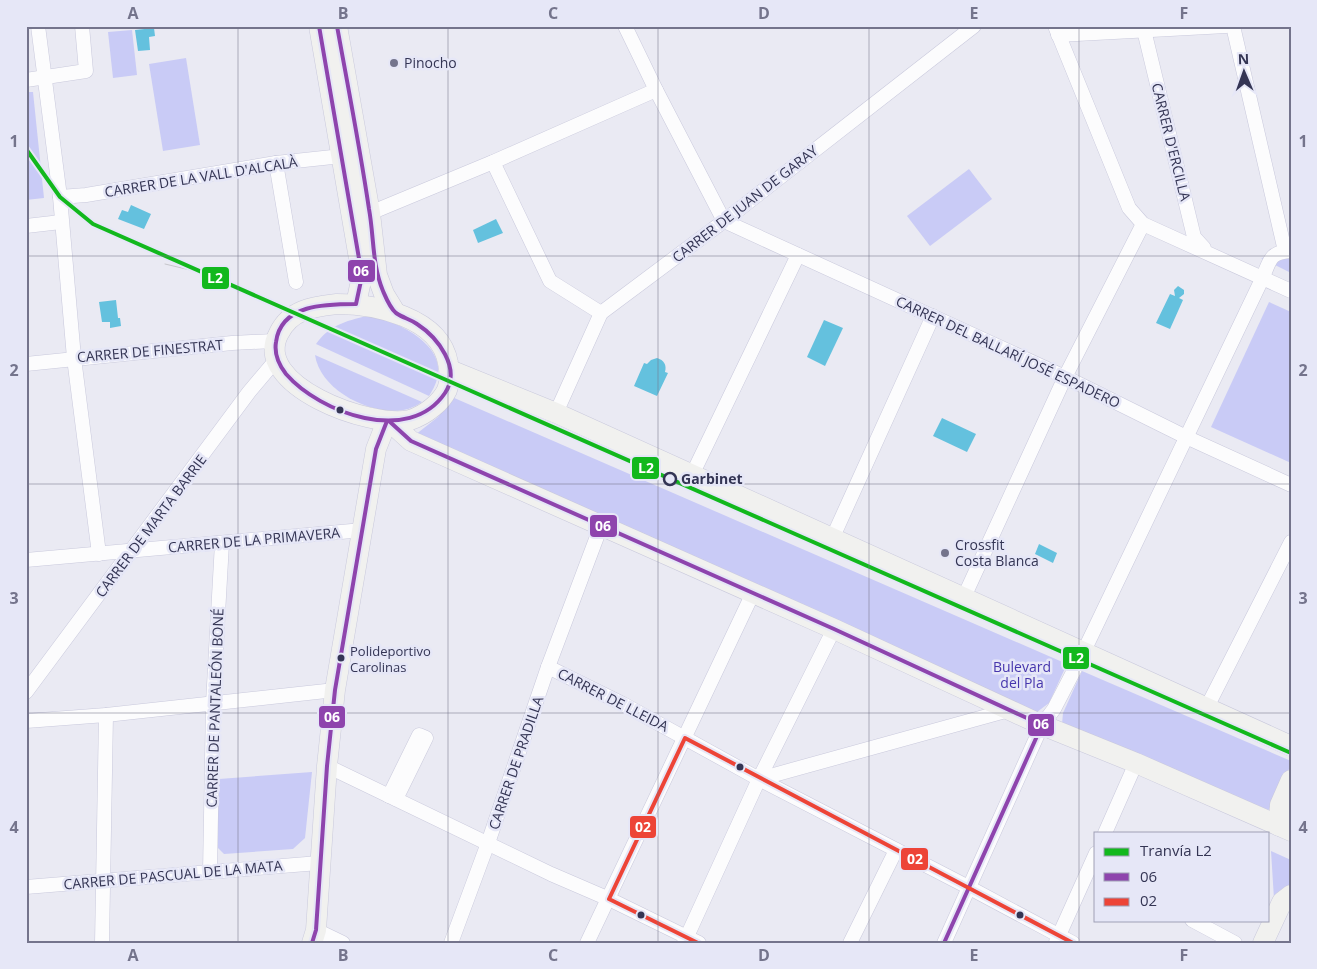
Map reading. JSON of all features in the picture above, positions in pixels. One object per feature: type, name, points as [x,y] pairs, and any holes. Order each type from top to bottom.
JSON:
[{"type":"street","points":[[38,26],[60,197],[74,358],[99,554]]},
{"type":"street","points":[[26,80],[86,71],[82,26]]},
{"type":"street","points":[[319,26],[362,276],[356,304]]},
{"type":"street","points":[[337,26],[370,213],[377,275],[384,294],[395,312]]},
{"type":"street","points":[[625,26],[724,221]]},
{"type":"street","name":"CARRER DE JUAN DE GARAY","points":[[556,413],[601,313],[724,221],[974,26]]},
{"type":"street","points":[[1226,26],[1057,31],[1129,208],[1143,224],[1291,291]]},
{"type":"street","points":[[944,943],[1042,725],[1054,709],[1083,653],[1271,257],[1288,251],[1233,26]]},
{"type":"street","name":"CARRER D'ERCILLA","points":[[1143,28],[1194,237],[1208,252]]},
{"type":"street","points":[[370,213],[493,162],[656,90]]},
{"type":"street","name":"CARRER DE LA VALL D'ALCALÀ","points":[[60,197],[86,195],[276,163],[342,156]]},
{"type":"street","points":[[493,162],[550,282],[601,313]]},
{"type":"street","points":[[276,163],[296,282]]},
{"type":"street","name":"CARRER DEL BALLARÍ JOSÉ ESPADERO","points":[[724,221],[1065,377],[1186,437],[1291,485]]},
{"type":"street","points":[[26,226],[61,222]]},
{"type":"street","points":[[964,598],[1065,377],[1143,224]]},
{"type":"street","points":[[692,475],[798,255]]},
{"type":"street","points":[[337,304],[356,304],[395,312],[414,321],[436,337],[448,358],[450,370],[447,390],[436,404],[424,414],[409,420],[388,421],[349,414],[313,396],[285,374],[275,350],[287,320],[294,314],[305,309],[337,304]]},
{"type":"street","points":[[832,539],[933,316]]},
{"type":"street","name":"CARRER DE FINESTRAT","points":[[26,364],[74,358],[275,350]]},
{"type":"street","name":"CARRER DE MARTA BARRIE","points":[[26,692],[250,392],[275,350]]},
{"type":"street","points":[[450,370],[556,413],[1291,746]]},
{"type":"street","points":[[388,421],[412,441],[834,629],[1042,725],[1136,763],[1285,829]]},
{"type":"street","points":[[343,943],[314,936],[327,766],[334,690],[376,449],[388,421]]},
{"type":"street","name":"CARRER DE PRADILLA","points":[[451,943],[488,843],[548,667],[601,526]]},
{"type":"street","name":"CARRER DE LA PRIMAVERA","points":[[26,560],[363,530]]},
{"type":"street","points":[[1206,709],[1291,542]]},
{"type":"street","name":"CARRER DE PANTALEÓN BONÉ","points":[[210,872],[213,703],[222,543]]},
{"type":"street","points":[[587,943],[753,593]]},
{"type":"street","points":[[327,766],[551,874],[609,898],[690,941],[759,779],[834,629]]},
{"type":"street","name":"CARRER DE LLEIDA","points":[[548,667],[623,704],[759,779],[970,888],[1058,939],[1073,943]]},
{"type":"street","points":[[26,721],[106,715],[334,690]]},
{"type":"street","points":[[759,779],[1010,710]]},
{"type":"street","points":[[102,943],[106,715]]},
{"type":"street","points":[[1105,832],[1136,763]]},
{"type":"street","points":[[1285,829],[1280,805],[1291,780]]},
{"type":"street","points":[[850,943],[896,850]]},
{"type":"street","name":"CARRER DE PASCUAL DE LA MATA","points":[[26,887],[319,863]]},
{"type":"street","points":[[1058,939],[1093,869]]},
{"type":"street","points":[[1263,943],[1282,902],[1291,895]]},
{"type":"street","points":[[1196,922],[1235,943]]},
{"type":"green space","points":[[132,30],[137,75],[113,78],[108,32]]},
{"type":"green space","points":[[186,58],[200,145],[163,151],[149,64]]},
{"type":"green space","points":[[26,92],[33,92],[44,198],[26,200]]},
{"type":"green space","points":[[969,169],[992,199],[930,246],[907,216]]},
{"type":"green space","points":[[1291,256],[1291,273],[1261,258]]},
{"type":"green space","points":[[1269,302],[1291,312],[1291,463],[1211,427]]},
{"type":"green space","points":[[372,315],[400,326],[414,334],[434,354],[438,366],[437,380],[429,396],[316,344],[321,337],[334,327],[348,321]]},
{"type":"green space","points":[[315,355],[422,402],[408,409],[394,411],[365,405],[351,399],[327,380],[319,368]]},
{"type":"green space","name":"Bulevard del Pla","points":[[452,397],[1067,664],[1049,703],[1037,712],[415,435],[438,417]]},
{"type":"green space","name":"Bulevard del Pla","points":[[1082,671],[1291,761],[1291,765],[1266,815],[1062,724],[1063,713]]},
{"type":"green space","points":[[312,772],[305,838],[293,849],[224,854],[216,846],[219,779]]},
{"type":"green space","points":[[1271,851],[1291,860],[1291,887],[1274,899]]},
{"type":"shaded area","points":[[154,28],[155,36],[149,37],[150,50],[138,51],[135,30]]},
{"type":"shaded area","points":[[131,205],[151,214],[144,229],[118,219],[122,210],[128,212]]},
{"type":"shaded area","points":[[496,219],[503,233],[478,243],[473,230]]},
{"type":"shaded area","points":[[1178,286],[1184,290],[1184,294],[1179,298],[1183,300],[1170,329],[1156,323],[1170,294],[1175,296],[1174,290]]},
{"type":"shaded area","points":[[116,300],[121,326],[110,328],[110,322],[102,322],[99,302]]},
{"type":"shaded area","points":[[824,320],[843,328],[825,366],[807,357]]},
{"type":"shaded area","points":[[657,358],[664,363],[666,367],[665,372],[668,373],[657,396],[634,386],[644,363],[647,364]]},
{"type":"shaded area","points":[[942,418],[976,434],[967,452],[933,436]]},
{"type":"shaded area","points":[[1039,544],[1057,553],[1053,563],[1035,554]]},
{"type":"tram line","name":"L2","points":[[26,149],[60,197],[93,224],[1291,753]]},
{"type":"tram line","points":[[165,264],[211,275]]},
{"type":"transit line","name":"06","points":[[319,26],[362,276],[356,304],[319,306],[296,313],[286,320],[280,329],[276,342],[276,355],[286,374],[301,388],[320,401],[342,411],[365,418],[388,421],[410,418],[429,409],[445,393],[451,374],[445,354],[439,345],[425,330],[394,311],[379,281],[362,163],[337,26]]},
{"type":"transit line","name":"06","points":[[312,943],[316,930],[327,766],[335,690],[376,449],[387,421]]},
{"type":"transit line","name":"06","points":[[389,421],[411,441],[834,629],[1042,725],[944,943]]},
{"type":"transit line","name":"02","points":[[698,943],[609,899],[685,738],[1073,943]]},
{"type":"place","name":"Pinocho","points":[[394,63]]},
{"type":"place","name":"Garbinet","points":[[670,479]]},
{"type":"place","name":"Crossfit Costa Blanca","points":[[945,553]]},
{"type":"place","name":"Polideportivo Carolinas","points":[[341,658]]}]
